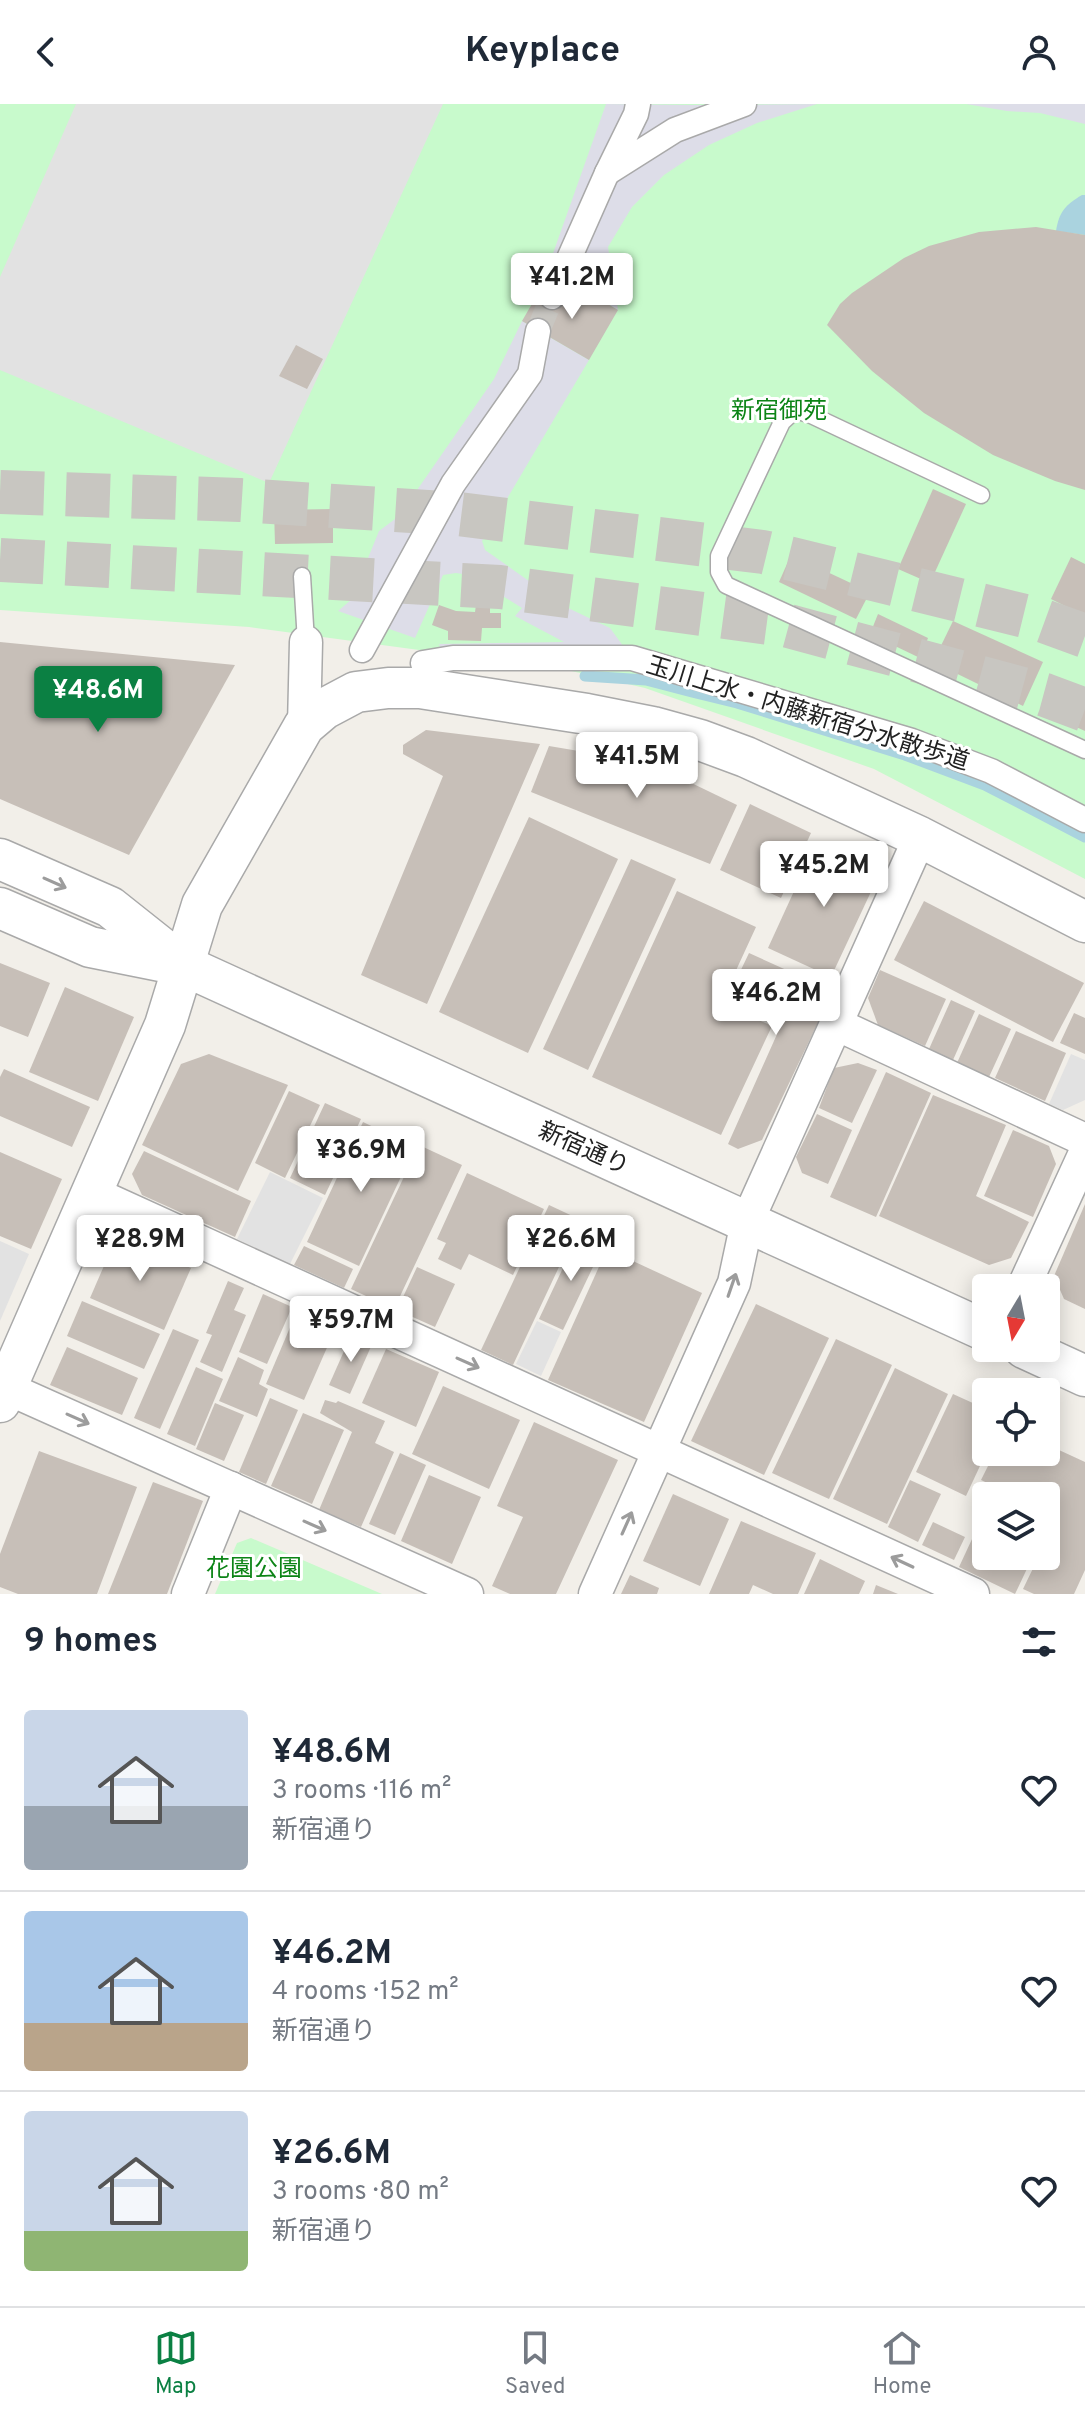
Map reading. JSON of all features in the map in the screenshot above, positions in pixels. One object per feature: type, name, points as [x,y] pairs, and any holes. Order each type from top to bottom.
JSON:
[{"type":"street","points":[[552,297],[638,104]]},
{"type":"street","points":[[607,173],[675,130],[744,104]]},
{"type":"street","points":[[362,650],[453,484],[530,374],[538,331]]},
{"type":"street","points":[[306,642],[314,717]]},
{"type":"street","name":"玉川上水・内藤新宿分水散歩道","points":[[423,663],[453,658],[632,658],[912,741],[991,771],[1085,820]]},
{"type":"street","points":[[467,1594],[231,1488],[2,1391],[165,1025],[202,905],[314,717],[356,692],[420,688],[653,727],[746,757],[920,837],[1085,922]]},
{"type":"street","points":[[595,1594],[734,1283],[747,1222],[920,837]]},
{"type":"street","name":"新宿通り","points":[[0,859],[110,907],[183,965]]},
{"type":"street","name":"新宿通り","points":[[0,908],[90,947],[183,965],[972,1325]]},
{"type":"street","points":[[836,1024],[1085,1140]]},
{"type":"street","points":[[1029,1274],[1085,1153]]},
{"type":"street","points":[[91,1192],[973,1594]]},
{"type":"street","points":[[1054,1362],[1085,1376]]},
{"type":"street","points":[[188,1594],[231,1488]]},
{"type":"lane","points":[[981,495],[795,410],[782,422],[725,543],[719,556],[719,572],[726,585],[1085,750]]},
{"type":"lane","points":[[302,576],[306,642]]},
{"type":"green space","name":"新宿御苑","points":[[0,104],[1085,104],[1085,879],[874,769],[645,688],[567,670],[249,627],[0,610]]},
{"type":"green space","name":"花園公園","points":[[251,1538],[382,1594],[215,1594],[237,1543]]},
{"type":"shaded area","points":[[76,104],[443,104],[269,483],[0,370],[0,277]]},
{"type":"shaded area","points":[[606,104],[817,104],[757,123],[709,145],[664,175],[632,207],[608,247],[618,310],[582,289],[571,308],[540,290]]},
{"type":"shaded area","points":[[966,104],[1085,104],[1085,124],[1040,113]]},
{"type":"shaded area","points":[[522,321],[589,360],[482,541],[485,550],[566,607],[610,628],[632,658],[621,671],[449,668],[439,644],[564,642],[515,616],[522,608],[469,575],[443,575],[415,638],[338,611],[351,600],[379,531],[399,516],[494,379]]},
{"type":"shaded area","points":[[1071,1054],[1085,1060],[1085,1100],[1063,1110],[1049,1104]]},
{"type":"shaded area","points":[[270,1172],[323,1198],[290,1264],[237,1239]]},
{"type":"shaded area","points":[[0,1241],[29,1254],[0,1321]]},
{"type":"shaded area","points":[[537,1321],[561,1332],[541,1376],[516,1364]]},
{"type":"water","points":[[1085,195],[1085,235],[1056,231],[1064,210]]},
{"type":"building","points":[[1036,227],[1085,235],[1085,490],[993,455],[924,413],[872,371],[827,325],[840,304],[852,293],[904,258],[929,246],[979,232]]},
{"type":"building","points":[[582,289],[618,310],[589,360],[522,321],[540,290],[571,308]]},
{"type":"building","points":[[296,345],[323,359],[307,389],[279,376]]},
{"type":"building","points":[[933,489],[966,504],[930,583],[898,569]]},
{"type":"building","points":[[333,509],[333,543],[275,544],[274,510]]},
{"type":"building","points":[[791,555],[870,592],[856,619],[779,582]]},
{"type":"building","points":[[1071,557],[1085,564],[1085,616],[1051,599]]},
{"type":"building","points":[[439,605],[456,611],[475,612],[476,605],[490,606],[490,613],[501,613],[501,628],[482,628],[481,641],[448,640],[448,631],[432,625]]},
{"type":"building","points":[[1053,607],[1085,623],[1075,646],[1042,631]]},
{"type":"building","points":[[878,614],[928,638],[920,658],[870,634]]},
{"type":"building","points":[[953,621],[1043,662],[1023,706],[933,662]]},
{"type":"building","points":[[0,642],[235,665],[129,855],[0,799]]},
{"type":"building","points":[[1057,677],[1085,690],[1085,731],[1041,711]]},
{"type":"building","points":[[426,730],[540,744],[427,1004],[361,975],[443,776],[403,754],[403,745]]},
{"type":"building","points":[[549,746],[650,763],[737,805],[710,864],[531,792]]},
{"type":"building","points":[[750,804],[811,833],[781,898],[720,870]]},
{"type":"building","points":[[529,817],[618,859],[528,1053],[439,1012]]},
{"type":"building","points":[[817,841],[871,867],[876,881],[831,977],[768,948]]},
{"type":"building","points":[[631,859],[676,879],[588,1070],[543,1049]]},
{"type":"building","points":[[677,891],[756,927],[721,1003],[772,1026],[721,1135],[592,1077]]},
{"type":"building","points":[[924,901],[1084,983],[1053,1042],[894,960]]},
{"type":"building","points":[[749,953],[833,991],[762,1140],[738,1149],[728,1144],[782,1023],[728,997]]},
{"type":"building","points":[[0,963],[50,983],[28,1037],[0,1026]]},
{"type":"building","points":[[880,970],[946,999],[925,1046],[878,1025],[868,998]]},
{"type":"building","points":[[65,987],[134,1017],[98,1101],[29,1072]]},
{"type":"building","points":[[951,1000],[975,1011],[953,1060],[929,1049]]},
{"type":"building","points":[[1074,1013],[1085,1018],[1085,1054],[1060,1043]]},
{"type":"building","points":[[979,1014],[1011,1029],[989,1077],[957,1063]]},
{"type":"building","points":[[1016,1031],[1066,1053],[1045,1101],[995,1078]]},
{"type":"building","points":[[209,1054],[288,1085],[238,1191],[142,1145],[181,1064]]},
{"type":"building","points":[[858,1063],[877,1070],[852,1123],[819,1108],[834,1068]]},
{"type":"building","points":[[4,1069],[90,1107],[72,1147],[0,1116],[0,1077]]},
{"type":"building","points":[[886,1072],[931,1093],[876,1217],[830,1197]]},
{"type":"building","points":[[289,1091],[320,1105],[285,1178],[255,1163]]},
{"type":"building","points":[[933,1095],[1006,1125],[976,1196],[1029,1222],[1011,1258],[989,1265],[879,1216]]},
{"type":"building","points":[[325,1103],[361,1119],[325,1195],[290,1178]]},
{"type":"building","points":[[817,1114],[852,1130],[828,1184],[802,1173],[796,1157]]},
{"type":"building","points":[[363,1122],[415,1147],[359,1266],[307,1242]]},
{"type":"building","points":[[1013,1130],[1049,1146],[1056,1164],[1033,1217],[984,1196]]},
{"type":"building","points":[[419,1145],[462,1165],[394,1309],[351,1289]]},
{"type":"building","points":[[144,1151],[251,1201],[235,1237],[142,1195],[132,1174]]},
{"type":"building","points":[[0,1152],[62,1179],[31,1249],[0,1236]]},
{"type":"building","points":[[467,1173],[544,1209],[513,1275],[469,1254],[461,1270],[438,1259],[446,1243],[437,1239]]},
{"type":"building","points":[[1085,1204],[1085,1309],[1064,1299],[1060,1290],[1060,1274],[1055,1274]]},
{"type":"building","points":[[549,1205],[581,1220],[513,1365],[481,1350]]},
{"type":"building","points":[[117,1236],[191,1268],[164,1330],[90,1298]]},
{"type":"building","points":[[578,1236],[602,1248],[563,1330],[539,1319]]},
{"type":"building","points":[[304,1246],[353,1269],[344,1288],[294,1265]]},
{"type":"building","points":[[607,1249],[702,1293],[644,1422],[548,1380]]},
{"type":"building","points":[[417,1267],[455,1284],[435,1327],[397,1310]]},
{"type":"building","points":[[228,1281],[244,1288],[234,1310],[246,1315],[222,1372],[200,1362],[212,1335],[206,1333]]},
{"type":"building","points":[[263,1294],[292,1307],[267,1364],[239,1352]]},
{"type":"building","points":[[82,1301],[160,1334],[144,1369],[67,1336]]},
{"type":"building","points":[[756,1304],[829,1338],[764,1475],[691,1441]]},
{"type":"building","points":[[294,1318],[333,1334],[304,1400],[266,1384]]},
{"type":"building","points":[[173,1329],[199,1340],[160,1429],[134,1418]]},
{"type":"building","points":[[352,1333],[373,1342],[350,1394],[329,1385]]},
{"type":"building","points":[[836,1339],[892,1365],[829,1499],[772,1473]]},
{"type":"building","points":[[67,1347],[138,1378],[122,1415],[50,1385]]},
{"type":"building","points":[[386,1349],[439,1372],[416,1427],[362,1403]]},
{"type":"building","points":[[238,1357],[264,1370],[259,1384],[268,1389],[257,1417],[219,1401]]},
{"type":"building","points":[[196,1367],[223,1379],[195,1446],[167,1434]]},
{"type":"building","points":[[895,1368],[948,1394],[887,1524],[833,1499]]},
{"type":"building","points":[[443,1386],[520,1420],[489,1489],[412,1454]]},
{"type":"building","points":[[953,1394],[972,1403],[972,1466],[980,1466],[966,1496],[916,1472]]},
{"type":"building","points":[[270,1398],[298,1410],[266,1484],[239,1472]]},
{"type":"building","points":[[325,1400],[338,1401],[385,1421],[375,1443],[394,1452],[361,1527],[319,1510],[352,1432],[320,1413]]},
{"type":"building","points":[[215,1403],[244,1415],[224,1461],[196,1449]]},
{"type":"building","points":[[303,1413],[344,1430],[312,1504],[271,1486]]},
{"type":"building","points":[[534,1422],[618,1460],[556,1594],[510,1594],[492,1586],[523,1517],[497,1506]]},
{"type":"building","points":[[1060,1450],[1085,1462],[1085,1570],[1074,1594],[1034,1594],[1023,1589],[1032,1570],[1060,1570],[1060,1482],[981,1480],[988,1466],[1060,1466]]},
{"type":"building","points":[[39,1451],[137,1487],[97,1594],[18,1594],[0,1587],[0,1554]]},
{"type":"building","points":[[400,1453],[426,1465],[395,1535],[369,1524]]},
{"type":"building","points":[[429,1475],[481,1497],[452,1564],[401,1541]]},
{"type":"building","points":[[910,1480],[941,1494],[918,1542],[888,1527]]},
{"type":"building","points":[[153,1482],[203,1501],[167,1594],[108,1594]]},
{"type":"building","points":[[673,1494],[729,1519],[700,1586],[643,1561]]},
{"type":"building","points":[[741,1521],[816,1553],[798,1594],[773,1594],[753,1585],[749,1594],[709,1594]]},
{"type":"building","points":[[933,1522],[965,1537],[954,1560],[922,1545]]},
{"type":"building","points":[[972,1539],[972,1570],[1026,1570],[1015,1594],[959,1567]]},
{"type":"building","points":[[820,1559],[865,1581],[859,1594],[804,1594]]},
{"type":"building","points":[[630,1575],[659,1588],[657,1594],[621,1594]]},
{"type":"building","points":[[876,1585],[898,1594],[873,1594]]},
{"type":"waterway","points":[[585,676],[646,680],[737,703],[905,755],[985,785],[1085,837]]},
{"type":"tunnel","points":[[538,331],[552,297]]},
{"type":"tunnel","points":[[0,492],[240,500],[458,514],[763,552],[1041,620],[1085,636]]},
{"type":"tunnel","points":[[0,560],[500,587],[785,625],[1045,695],[1085,710]]}]
